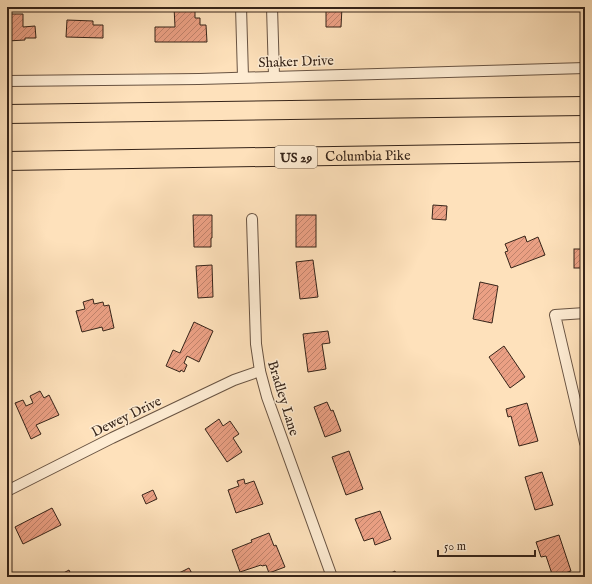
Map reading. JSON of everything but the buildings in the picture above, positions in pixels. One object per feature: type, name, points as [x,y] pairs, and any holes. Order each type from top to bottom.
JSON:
[{"type":"highway","points":[[7,114],[585,106]]},
{"type":"highway","name":"Columbia Pike","points":[[7,161],[585,152]]},
{"type":"street","points":[[241,7],[243,77]]},
{"type":"street","points":[[272,7],[274,76]]},
{"type":"street","name":"Shaker Drive","points":[[7,81],[243,77],[585,68]]},
{"type":"street","name":"Bradley Lane","points":[[252,219],[256,344],[260,371],[267,397],[332,577]]},
{"type":"street","points":[[585,313],[556,315],[585,443]]},
{"type":"street","name":"Dewey Drive","points":[[7,492],[120,434],[234,380],[260,371]]}]
